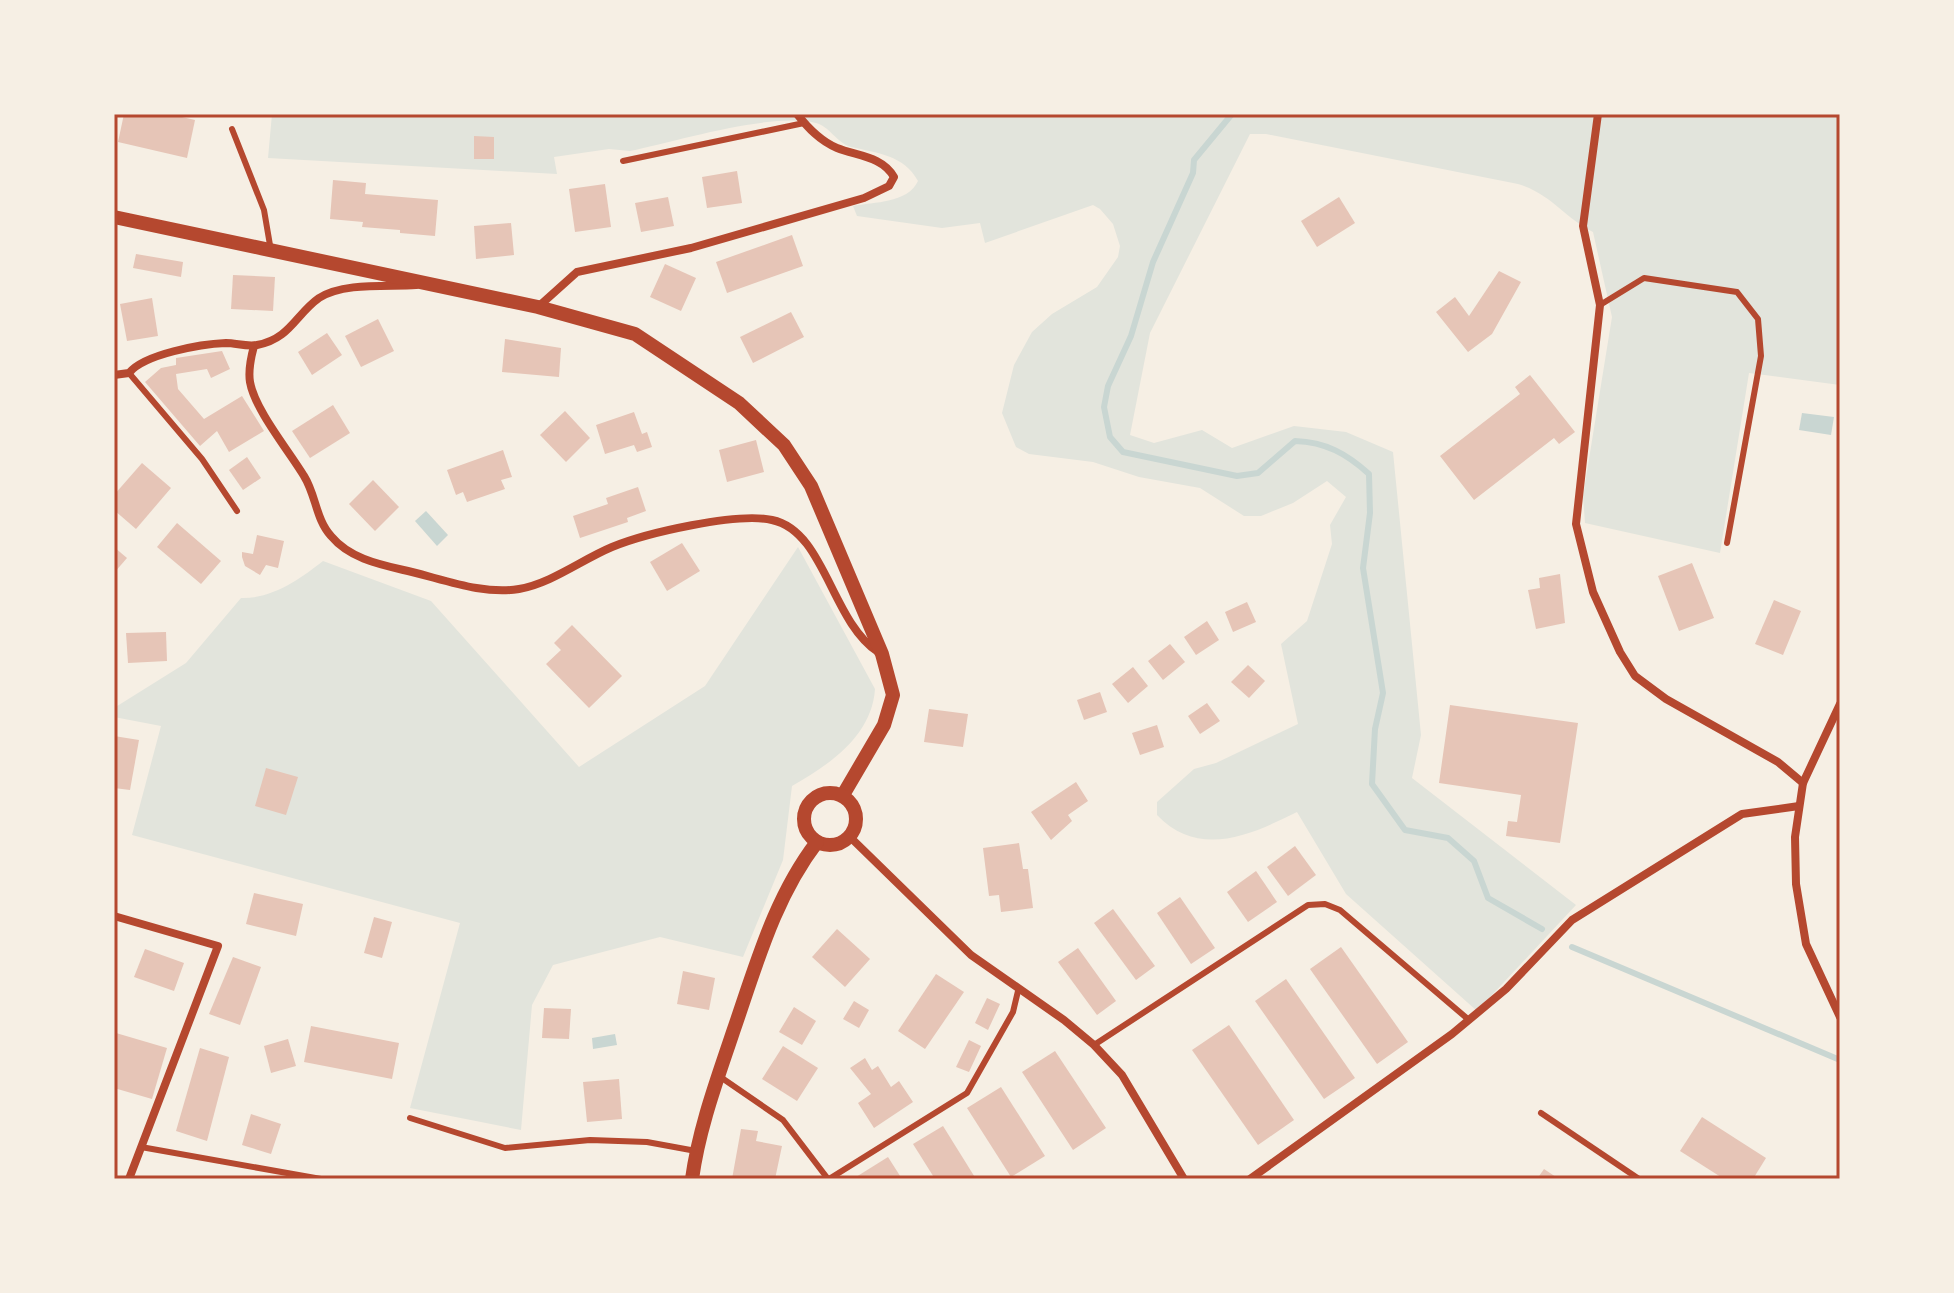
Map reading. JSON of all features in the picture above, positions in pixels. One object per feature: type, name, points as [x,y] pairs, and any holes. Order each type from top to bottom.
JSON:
[{"type":"street","points":[[538,307],[577,272],[691,248],[864,198],[889,186],[894,177],[878,161],[834,147],[797,114]]},
{"type":"street","points":[[1598,114],[1583,226],[1600,305],[1576,524],[1593,592],[1620,652],[1635,676],[1666,699],[1778,762],[1803,783]]},
{"type":"street","points":[[114,217],[538,307],[635,334],[739,403],[784,445],[825,515],[882,654],[893,695],[884,725],[843,795]]},
{"type":"street","points":[[114,375],[129,373],[135,364],[151,357],[225,343],[254,346],[272,341],[296,324],[318,299],[337,291],[429,285]]},
{"type":"street","points":[[254,346],[250,383],[307,481],[322,524],[332,538],[356,557],[477,588],[519,589],[539,583],[615,546],[713,523],[769,519],[790,525],[804,538],[840,608],[867,645],[882,654]]},
{"type":"street","points":[[1840,704],[1803,783],[1795,837],[1796,884],[1806,944],[1840,1017]]},
{"type":"street","points":[[820,794],[843,795],[857,815],[850,837],[840,844],[817,842],[803,823],[810,800],[820,794]]},
{"type":"street","points":[[1250,1179],[1469,1020],[1506,989],[1572,920],[1649,869],[1742,814],[1799,806]]},
{"type":"street","points":[[850,837],[971,955],[1018,991],[1064,1020],[1094,1045],[1122,1075],[1184,1179]]},
{"type":"street","points":[[692,1179],[696,1151],[766,934],[796,869],[817,842]]},
{"type":"street","points":[[114,916],[218,946],[129,1179]]},
{"type":"lane","points":[[623,161],[804,123]]},
{"type":"lane","points":[[232,129],[264,210],[271,251]]},
{"type":"lane","points":[[1600,305],[1644,278],[1737,292],[1758,319],[1761,356],[1727,543]]},
{"type":"lane","points":[[129,373],[202,459],[237,511]]},
{"type":"lane","points":[[1094,1045],[1308,905],[1325,904],[1340,910],[1469,1020]]},
{"type":"lane","points":[[719,1076],[783,1120],[829,1179],[967,1093],[1013,1012],[1018,991]]},
{"type":"lane","points":[[1541,1113],[1639,1179]]},
{"type":"lane","points":[[410,1118],[505,1148],[590,1140],[647,1142],[696,1151]]},
{"type":"lane","points":[[141,1147],[321,1179]]},
{"type":"shaded area","points":[[272,114],[1840,114],[1840,385],[1749,373],[1720,553],[1585,523],[1583,496],[1612,317],[1593,232],[1539,193],[1518,184],[1266,134],[1250,134],[1150,333],[1130,435],[1154,443],[1202,430],[1232,448],[1294,426],[1346,432],[1393,452],[1421,735],[1412,778],[1576,905],[1477,1011],[1346,894],[1297,812],[1244,835],[1226,839],[1190,836],[1157,815],[1157,802],[1194,769],[1216,763],[1298,724],[1281,644],[1307,621],[1332,544],[1330,525],[1346,497],[1327,481],[1293,503],[1261,516],[1244,516],[1200,488],[1139,477],[1093,462],[1029,454],[1016,447],[1002,413],[1014,365],[1032,332],[1052,314],[1097,287],[1118,257],[1120,246],[1113,224],[1100,209],[1093,205],[985,243],[980,223],[942,228],[857,216],[853,206],[899,198],[918,181],[898,160],[846,145],[816,123],[774,121],[750,124],[630,151],[609,149],[554,157],[557,174],[268,158]]},
{"type":"shaded area","points":[[1802,413],[1834,417],[1831,435],[1799,430]]},
{"type":"shaded area","points":[[426,511],[448,535],[437,546],[415,521]]},
{"type":"shaded area","points":[[798,547],[875,689],[866,721],[834,758],[792,786],[783,860],[743,957],[660,937],[553,965],[532,1005],[521,1130],[410,1108],[460,923],[132,835],[161,726],[114,717],[114,708],[186,663],[241,598],[275,591],[323,561],[431,601],[579,767],[705,686]]},
{"type":"shaded area","points":[[615,1034],[617,1045],[593,1049],[592,1038]]},
{"type":"building","points":[[124,114],[169,114],[195,120],[187,158],[118,142]]},
{"type":"building","points":[[474,136],[494,137],[494,159],[474,159]]},
{"type":"building","points":[[737,171],[742,203],[707,208],[702,177]]},
{"type":"building","points":[[333,180],[366,183],[365,194],[438,200],[435,236],[362,227],[363,222],[330,219]]},
{"type":"building","points":[[605,184],[611,227],[575,232],[569,189]]},
{"type":"building","points":[[668,197],[674,226],[641,232],[635,203]]},
{"type":"building","points":[[1339,197],[1355,223],[1317,247],[1301,221]]},
{"type":"building","points":[[511,223],[514,255],[476,259],[474,226]]},
{"type":"building","points":[[792,235],[803,266],[727,293],[716,262]]},
{"type":"building","points":[[136,254],[183,262],[181,277],[133,268]]},
{"type":"building","points":[[665,264],[696,278],[681,311],[650,297]]},
{"type":"building","points":[[1499,271],[1521,282],[1492,334],[1468,352],[1436,312],[1455,297],[1469,316]]},
{"type":"building","points":[[233,275],[275,277],[273,311],[231,309]]},
{"type":"building","points":[[152,298],[158,336],[127,341],[120,304]]},
{"type":"building","points":[[791,312],[804,337],[753,363],[740,337]]},
{"type":"building","points":[[378,319],[394,351],[361,367],[345,336]]},
{"type":"building","points":[[327,333],[342,355],[312,375],[298,352]]},
{"type":"building","points":[[505,339],[561,348],[559,377],[502,372]]},
{"type":"building","points":[[222,351],[230,369],[211,378],[207,369],[176,374],[178,389],[204,419],[242,396],[264,431],[229,452],[217,431],[200,446],[145,382],[161,368],[176,365],[176,358]]},
{"type":"building","points":[[1530,375],[1575,432],[1559,444],[1554,438],[1474,500],[1440,456],[1520,394],[1515,387]]},
{"type":"building","points":[[333,405],[350,433],[310,458],[292,431]]},
{"type":"building","points":[[565,411],[590,438],[566,462],[540,435]]},
{"type":"building","points":[[634,412],[642,434],[647,432],[652,447],[637,452],[634,445],[605,454],[596,425]]},
{"type":"building","points":[[756,440],[764,472],[727,482],[719,450]]},
{"type":"building","points":[[503,450],[512,477],[501,480],[505,489],[467,502],[463,492],[456,495],[447,470]]},
{"type":"building","points":[[247,457],[261,478],[243,490],[229,470]]},
{"type":"building","points":[[142,463],[171,488],[136,529],[114,510],[114,495]]},
{"type":"building","points":[[373,480],[399,507],[375,531],[349,504]]},
{"type":"building","points":[[638,487],[646,511],[627,518],[628,522],[580,538],[573,516],[608,504],[606,498]]},
{"type":"building","points":[[177,523],[221,561],[201,584],[157,547]]},
{"type":"building","points":[[257,535],[284,541],[278,568],[266,565],[260,575],[245,566],[242,557],[242,552],[253,554]]},
{"type":"building","points":[[682,543],[700,571],[667,591],[650,562]]},
{"type":"building","points":[[114,547],[127,558],[114,573]]},
{"type":"building","points":[[1692,563],[1714,618],[1679,631],[1658,576]]},
{"type":"building","points":[[1560,574],[1565,623],[1536,629],[1528,590],[1540,588],[1539,578]]},
{"type":"building","points":[[1774,600],[1801,611],[1783,655],[1755,644]]},
{"type":"building","points":[[1247,602],[1256,622],[1233,632],[1225,612]]},
{"type":"building","points":[[1207,621],[1219,640],[1196,655],[1184,637]]},
{"type":"building","points":[[572,625],[622,676],[589,708],[546,664],[561,650],[554,643]]},
{"type":"building","points":[[166,632],[167,661],[128,663],[126,633]]},
{"type":"building","points":[[1170,644],[1185,662],[1163,680],[1148,661]]},
{"type":"building","points":[[1248,665],[1265,681],[1249,698],[1231,682]]},
{"type":"building","points":[[1133,667],[1148,686],[1128,703],[1112,684]]},
{"type":"building","points":[[1100,692],[1107,712],[1084,720],[1077,700]]},
{"type":"building","points":[[1207,703],[1220,721],[1200,734],[1188,716]]},
{"type":"building","points":[[1450,705],[1578,723],[1560,843],[1506,836],[1508,821],[1517,822],[1521,795],[1439,783]]},
{"type":"building","points":[[929,709],[968,714],[963,747],[924,742]]},
{"type":"building","points":[[1157,725],[1164,747],[1140,755],[1132,733]]},
{"type":"building","points":[[114,736],[139,740],[130,790],[114,788]]},
{"type":"building","points":[[266,768],[298,777],[286,815],[255,806]]},
{"type":"building","points":[[1076,782],[1088,801],[1068,815],[1072,821],[1051,840],[1031,812]]},
{"type":"building","points":[[1019,843],[1023,869],[1028,869],[1033,908],[1001,912],[999,895],[989,896],[983,848]]},
{"type":"building","points":[[1295,846],[1316,875],[1288,896],[1267,867]]},
{"type":"building","points":[[1256,871],[1277,902],[1248,922],[1227,892]]},
{"type":"building","points":[[254,893],[303,904],[296,936],[246,924]]},
{"type":"building","points":[[1180,897],[1215,948],[1191,964],[1157,913]]},
{"type":"building","points":[[1113,909],[1155,966],[1136,980],[1094,923]]},
{"type":"building","points":[[374,917],[392,922],[382,958],[364,953]]},
{"type":"building","points":[[837,929],[870,959],[845,987],[812,957]]},
{"type":"building","points":[[1341,947],[1408,1042],[1377,1064],[1310,969]]},
{"type":"building","points":[[1078,948],[1116,1001],[1097,1015],[1058,962]]},
{"type":"building","points":[[145,949],[184,963],[174,991],[134,977]]},
{"type":"building","points":[[233,957],[261,967],[240,1025],[209,1014]]},
{"type":"building","points":[[683,971],[715,978],[709,1010],[677,1004]]},
{"type":"building","points":[[936,974],[964,992],[925,1049],[898,1031]]},
{"type":"building","points":[[1286,979],[1355,1078],[1324,1099],[1255,1001]]},
{"type":"building","points":[[987,998],[1000,1004],[988,1030],[975,1023]]},
{"type":"building","points":[[854,1001],[869,1010],[859,1028],[843,1019]]},
{"type":"building","points":[[794,1007],[816,1021],[802,1045],[779,1032]]},
{"type":"building","points":[[544,1008],[571,1009],[569,1039],[542,1038]]},
{"type":"building","points":[[1229,1025],[1294,1120],[1258,1145],[1192,1050]]},
{"type":"building","points":[[311,1026],[399,1043],[392,1079],[304,1062]]},
{"type":"building","points":[[116,1033],[167,1048],[152,1099],[114,1088]]},
{"type":"building","points":[[288,1039],[296,1066],[271,1073],[264,1046]]},
{"type":"building","points":[[969,1040],[981,1046],[969,1072],[956,1067]]},
{"type":"building","points":[[783,1046],[818,1068],[797,1101],[762,1079]]},
{"type":"building","points":[[200,1048],[229,1057],[207,1141],[176,1131]]},
{"type":"building","points":[[1055,1051],[1106,1128],[1073,1150],[1022,1072]]},
{"type":"building","points":[[865,1058],[872,1070],[878,1066],[891,1087],[899,1081],[913,1102],[874,1128],[858,1103],[871,1094],[850,1068]]},
{"type":"building","points":[[619,1079],[622,1119],[587,1122],[583,1082]]},
{"type":"building","points":[[1001,1087],[1045,1156],[1011,1177],[967,1108]]},
{"type":"building","points":[[251,1114],[281,1124],[271,1154],[242,1145]]},
{"type":"building","points":[[1702,1117],[1766,1158],[1753,1179],[1724,1179],[1680,1151]]},
{"type":"building","points":[[943,1126],[976,1179],[935,1179],[913,1144]]},
{"type":"building","points":[[741,1129],[758,1131],[756,1141],[782,1146],[775,1179],[732,1179]]},
{"type":"building","points":[[888,1157],[902,1179],[856,1177]]},
{"type":"building","points":[[1544,1169],[1559,1179],[1537,1179]]},
{"type":"waterway","points":[[1232,114],[1194,160],[1193,173],[1153,262],[1131,336],[1108,386],[1104,407],[1110,437],[1123,452],[1237,476],[1258,473],[1295,441],[1306,442],[1335,450],[1369,474],[1370,513],[1363,568],[1383,693],[1375,729],[1372,784],[1405,830],[1448,838],[1474,861],[1488,898],[1542,929]]},
{"type":"waterway","points":[[1572,947],[1840,1060]]}]
